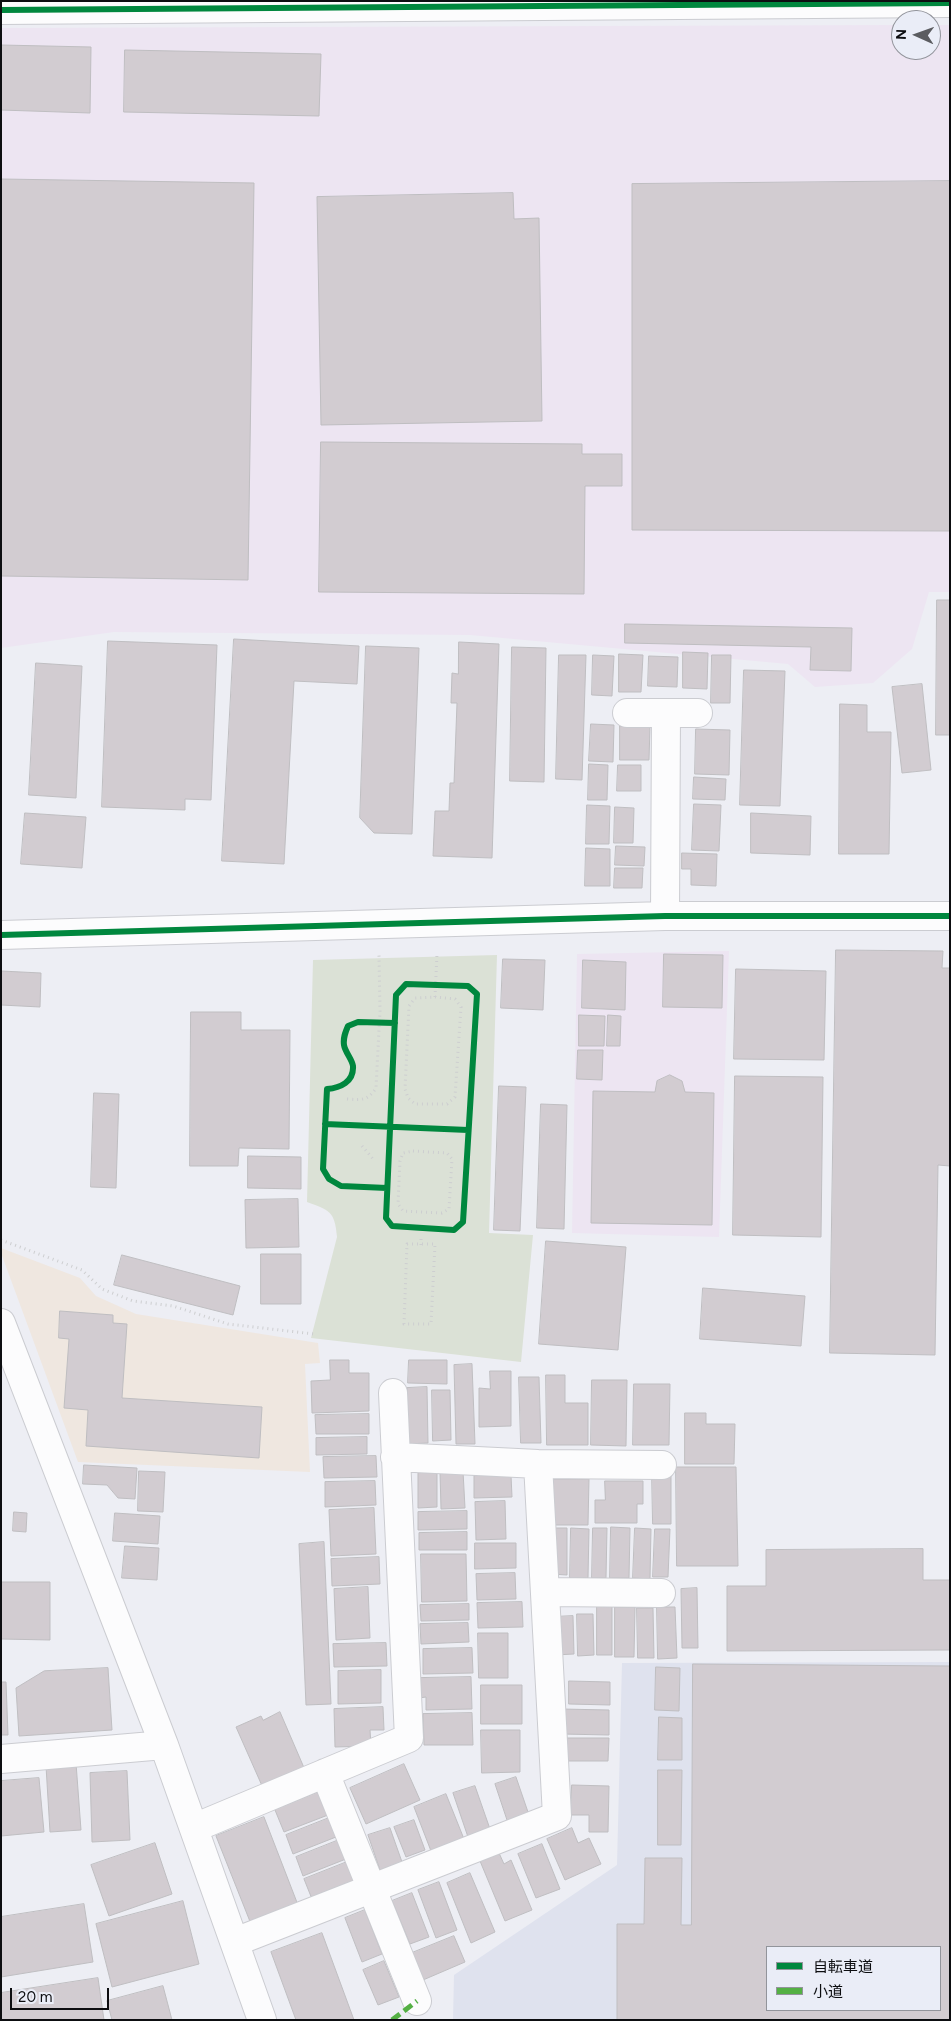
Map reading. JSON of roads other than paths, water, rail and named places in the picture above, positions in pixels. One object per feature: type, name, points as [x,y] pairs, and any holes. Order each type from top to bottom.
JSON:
[{"type":"street","points":[[1,10],[45,6],[950,3]]},
{"type":"street","points":[[627,713],[698,712]]},
{"type":"street","points":[[665,916],[666,713]]},
{"type":"street","points":[[1,935],[665,916],[950,916]]},
{"type":"street","points":[[1,1323],[164,1745],[262,2020]]},
{"type":"street","points":[[194,1828],[409,1738],[393,1393]]},
{"type":"street","points":[[395,1457],[538,1464],[662,1465]]},
{"type":"street","points":[[235,1942],[557,1816],[538,1464]]},
{"type":"street","points":[[545,1592],[661,1593]]},
{"type":"street","points":[[1,1759],[164,1745]]},
{"type":"street","points":[[326,1773],[417,2001]]}]
